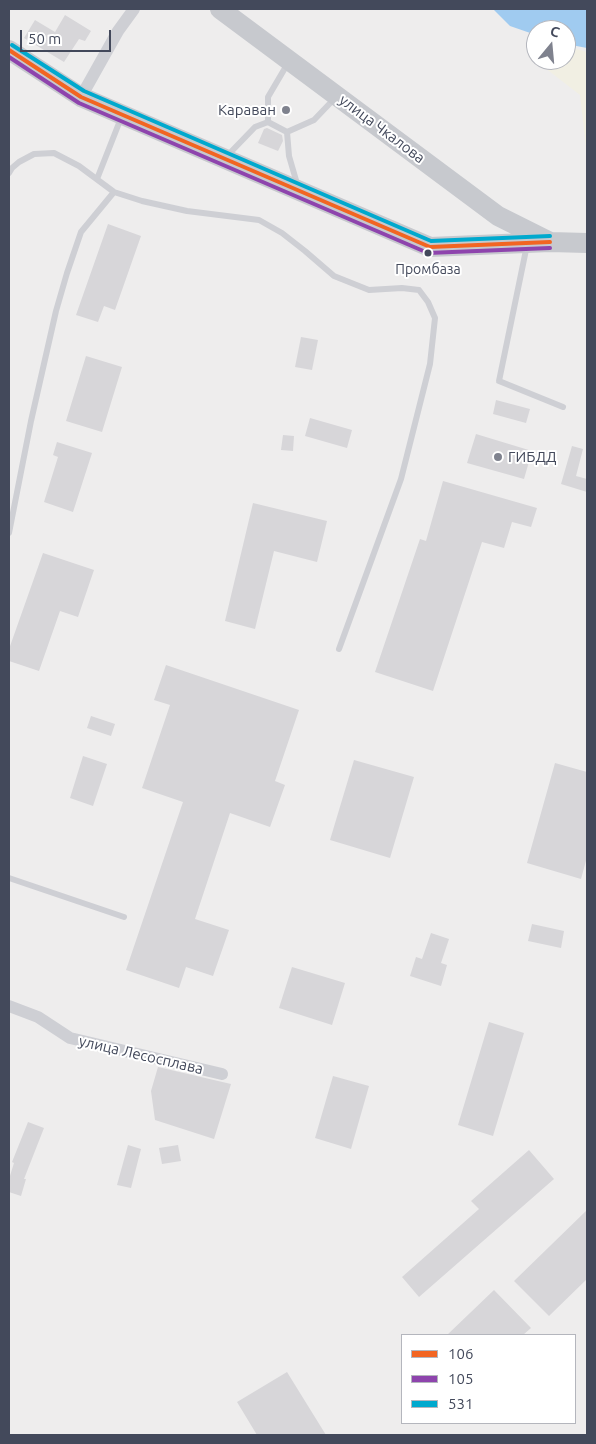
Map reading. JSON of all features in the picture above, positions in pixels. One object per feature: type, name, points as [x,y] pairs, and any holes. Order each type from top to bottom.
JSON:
[{"type":"main road","name":"улица Чкалова","points":[[220,9],[498,216],[550,242]]},
{"type":"main road","points":[[9,50],[81,97],[430,247],[550,242],[587,243]]},
{"type":"street","points":[[81,97],[118,31],[134,9]]},
{"type":"street","name":"улица Лесосплава","points":[[9,1006],[38,1017],[70,1038],[222,1074]]},
{"type":"lane","points":[[268,122],[268,97],[289,60]]},
{"type":"lane","points":[[287,132],[314,120],[337,96]]},
{"type":"lane","points":[[97,179],[122,115]]},
{"type":"lane","points":[[224,159],[255,127],[268,122],[287,132]]},
{"type":"lane","points":[[287,132],[289,156],[300,191]]},
{"type":"lane","points":[[9,173],[19,162],[34,154],[54,153],[79,166],[114,192],[142,201],[187,211],[259,220],[282,233],[334,276],[368,290],[402,288],[419,290],[428,302],[435,318],[430,364],[401,479],[339,649]]},
{"type":"lane","points":[[9,534],[31,421],[56,311],[65,281],[81,232],[114,192]]},
{"type":"lane","points":[[528,244],[498,382],[563,407]]},
{"type":"lane","points":[[9,878],[124,917]]},
{"type":"sand","points":[[576,49],[587,52],[587,156],[580,95],[548,70],[576,70]]},
{"type":"water","points":[[493,9],[587,9],[587,48],[576,46],[576,20],[526,20],[526,32],[510,26]]},
{"type":"building","points":[[65,15],[91,31],[85,41],[79,39],[64,62],[24,38],[35,20],[55,32]]},
{"type":"building","points":[[267,128],[282,135],[283,141],[278,151],[258,143],[264,129]]},
{"type":"building","points":[[108,224],[141,236],[115,310],[104,306],[98,322],[76,315]]},
{"type":"building","points":[[301,337],[318,340],[312,370],[295,367]]},
{"type":"building","points":[[86,356],[122,367],[102,432],[66,421]]},
{"type":"building","points":[[496,400],[530,409],[526,423],[493,414]]},
{"type":"building","points":[[310,418],[352,430],[347,448],[305,436]]},
{"type":"building","points":[[476,434],[532,451],[524,479],[467,463]]},
{"type":"building","points":[[283,435],[294,436],[293,451],[281,450]]},
{"type":"building","points":[[57,442],[92,453],[73,512],[44,502],[58,457],[53,455]]},
{"type":"building","points":[[572,446],[583,449],[576,476],[587,479],[587,492],[561,484]]},
{"type":"building","points":[[443,481],[537,508],[531,527],[512,522],[504,548],[482,542],[433,691],[375,672],[420,539],[426,541]]},
{"type":"building","points":[[253,503],[327,521],[317,562],[274,551],[255,629],[225,621]]},
{"type":"building","points":[[43,553],[94,570],[78,617],[60,611],[39,671],[9,661],[9,649]]},
{"type":"building","points":[[166,665],[299,710],[275,781],[285,785],[270,827],[230,813],[195,919],[229,930],[213,976],[186,967],[179,988],[126,970],[183,802],[142,788],[170,705],[154,700]]},
{"type":"building","points":[[91,716],[115,724],[111,736],[87,728]]},
{"type":"building","points":[[83,756],[107,764],[93,806],[70,798]]},
{"type":"building","points":[[354,760],[414,777],[390,858],[330,840]]},
{"type":"building","points":[[555,763],[587,772],[587,857],[581,879],[527,863]]},
{"type":"building","points":[[532,924],[564,931],[561,948],[528,941]]},
{"type":"building","points":[[431,933],[449,939],[441,963],[447,965],[441,986],[410,976],[416,957],[422,959]]},
{"type":"building","points":[[292,967],[345,983],[332,1025],[279,1008]]},
{"type":"building","points":[[489,1022],[524,1033],[493,1136],[458,1125]]},
{"type":"building","points":[[158,1067],[231,1084],[214,1139],[155,1120],[151,1091]]},
{"type":"building","points":[[333,1076],[369,1086],[351,1149],[315,1138]]},
{"type":"building","points":[[28,1122],[44,1128],[24,1179],[26,1179],[21,1196],[9,1192],[9,1179],[14,1163],[12,1162]]},
{"type":"building","points":[[128,1145],[141,1149],[131,1188],[117,1185]]},
{"type":"building","points":[[178,1145],[181,1161],[162,1164],[159,1148]]},
{"type":"building","points":[[529,1150],[554,1179],[419,1297],[402,1277],[479,1209],[471,1201]]},
{"type":"building","points":[[587,1210],[587,1279],[549,1316],[514,1281]]},
{"type":"building","points":[[494,1290],[531,1328],[524,1334],[448,1334]]},
{"type":"building","points":[[287,1372],[326,1435],[257,1435],[237,1402]]},
{"type":"transit line","name":"531","points":[[12,45],[84,91],[431,241],[550,236]]},
{"type":"transit line","name":"106","points":[[9,50],[81,97],[430,247],[550,242]]},
{"type":"transit line","name":"105","points":[[9,57],[79,103],[428,253],[550,248]]},
{"type":"place","name":"Караван","points":[[286,110]]},
{"type":"place","name":"Промбаза","points":[[428,253]]},
{"type":"place","name":"ГИБДД","points":[[498,457]]}]
